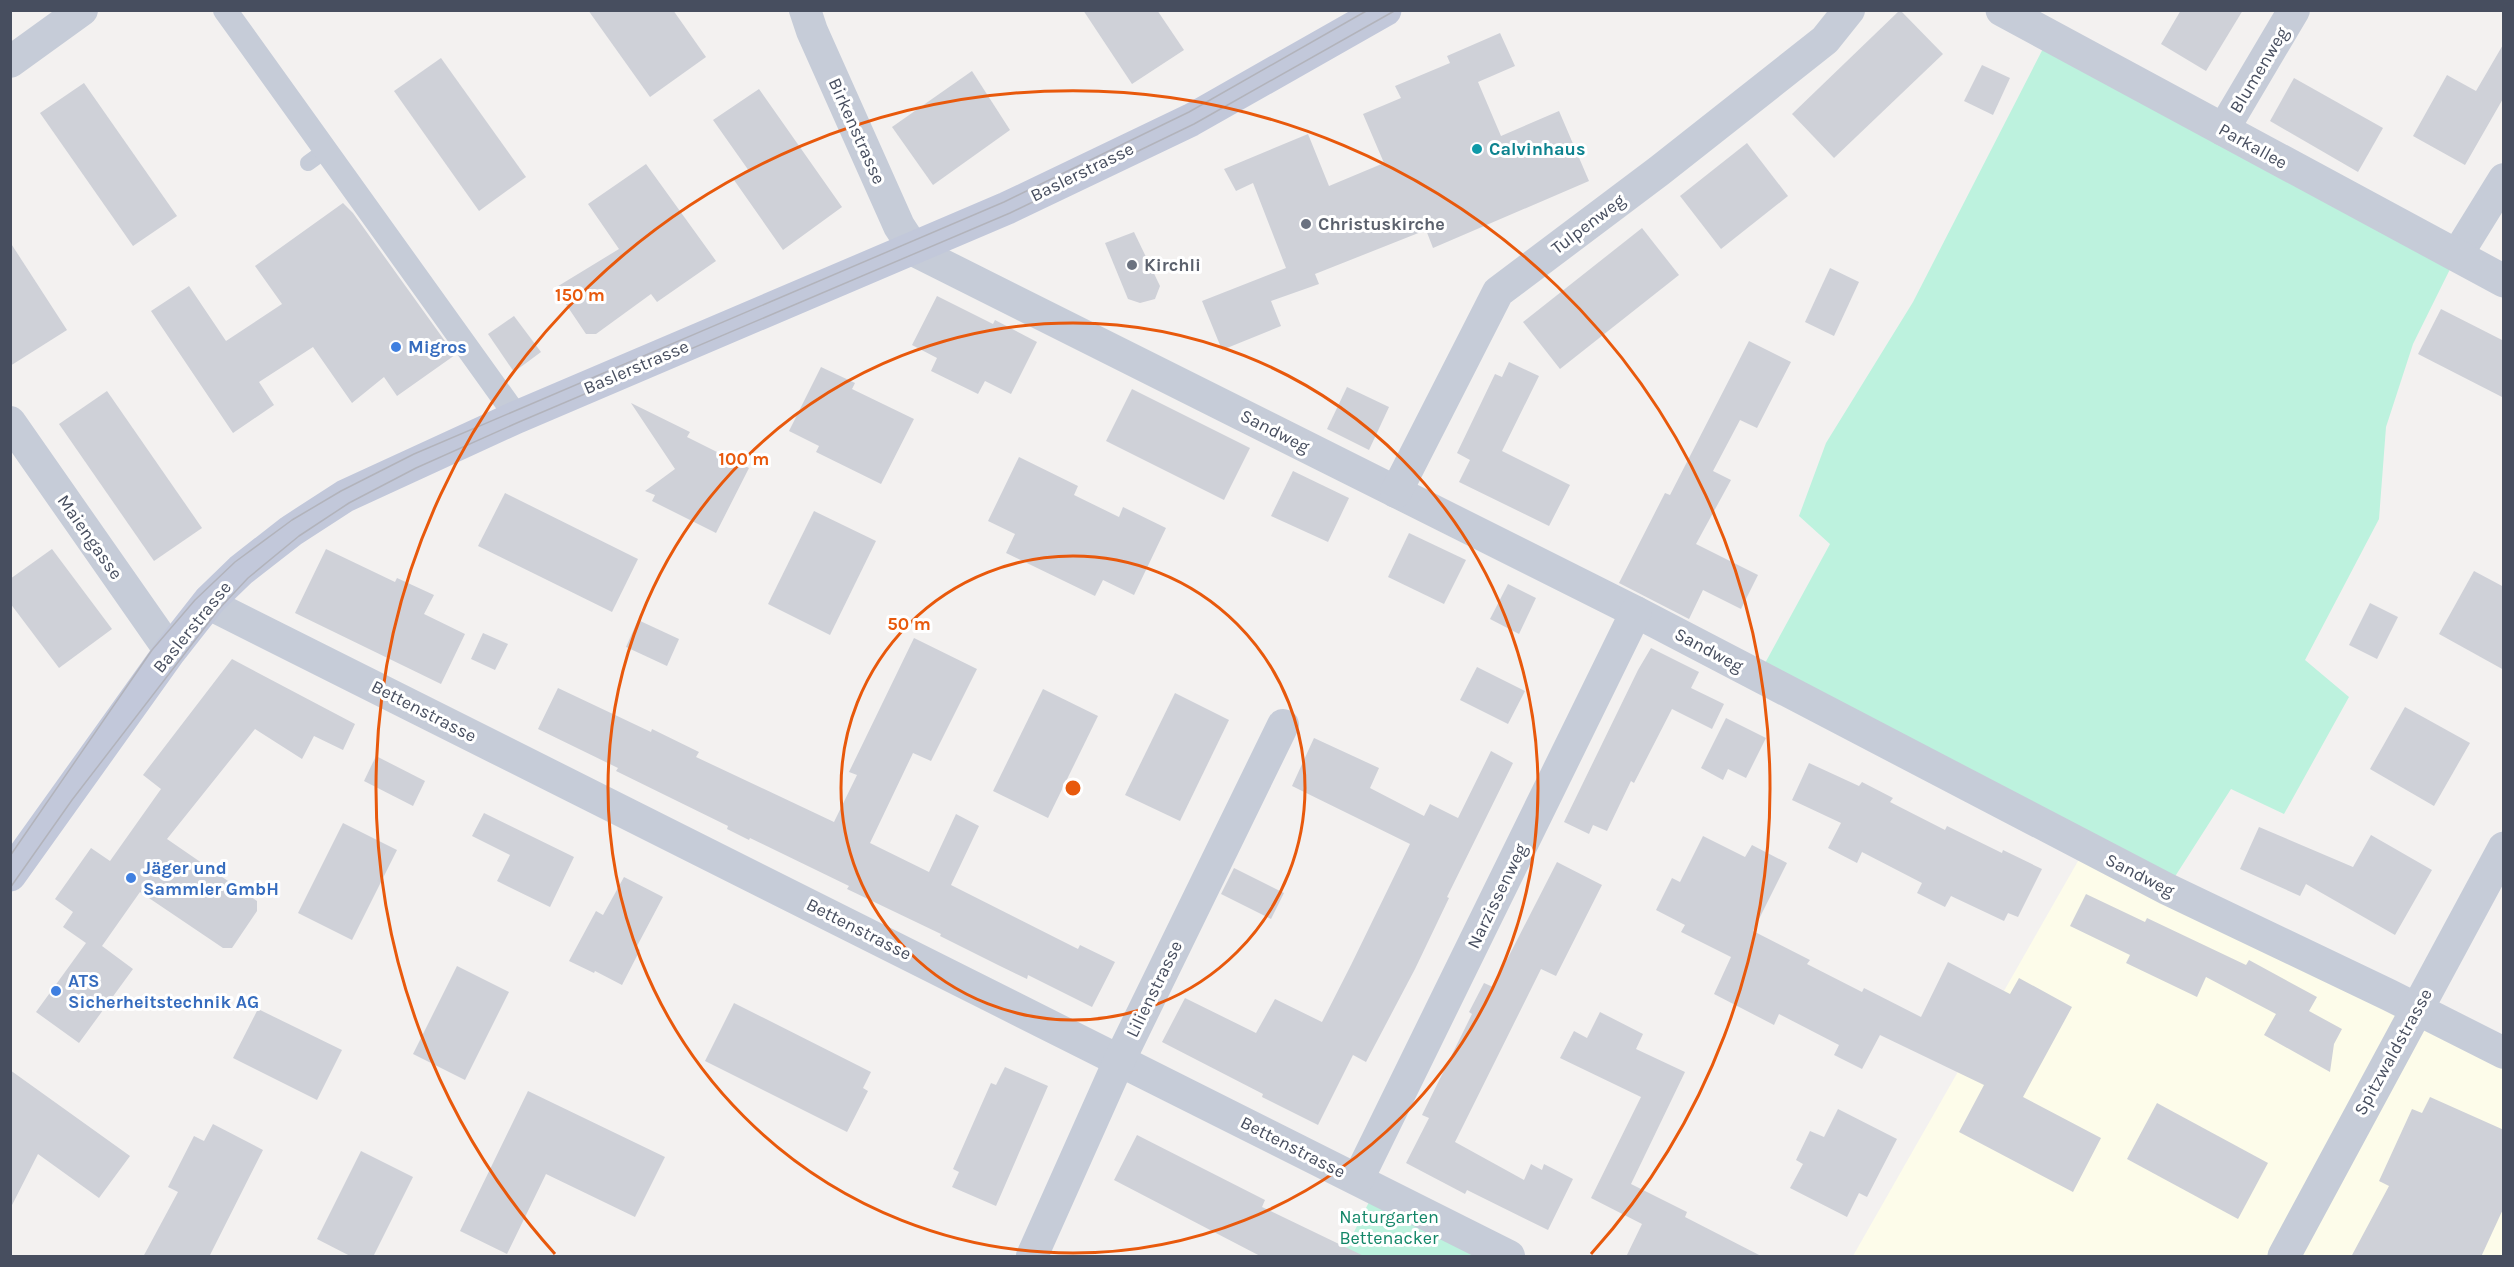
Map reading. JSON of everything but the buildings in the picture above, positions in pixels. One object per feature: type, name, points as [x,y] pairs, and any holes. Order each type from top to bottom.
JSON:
[{"type":"main road","name":"Baslerstrasse","points":[[10,875],[170,651],[210,600],[241,570],[291,531],[345,495],[517,417],[1007,208],[1191,120],[1385,10]]},
{"type":"street","points":[[10,62],[82,10]]},
{"type":"street","name":"Birkenstrasse","points":[[805,10],[899,226],[914,249]]},
{"type":"street","name":"Tulpenweg","points":[[1396,492],[1498,292],[1659,171],[1825,40],[1849,10]]},
{"type":"street","name":"Parkallee","points":[[2002,10],[2504,281]]},
{"type":"street","name":"Blumenweg","points":[[2223,130],[2294,10]]},
{"type":"street","points":[[223,15],[317,156],[517,417]]},
{"type":"street","points":[[2457,255],[2504,178]]},
{"type":"street","name":"Sandweg","points":[[914,249],[1636,612],[2167,889],[2504,1053]]},
{"type":"street","name":"Maiengasse","points":[[14,433],[170,651]]},
{"type":"street","name":"Bettenstrasse","points":[[210,600],[219,609],[236,618],[1120,1059],[1509,1257]]},
{"type":"street","name":"Narzissenweg","points":[[1358,1179],[1636,612]]},
{"type":"street","name":"Lilienstrasse","points":[[1032,1257],[1120,1059],[1282,725]]},
{"type":"street","name":"Spitzwaldstrasse","points":[[2284,1257],[2504,848]]},
{"type":"shaded area","points":[[2086,847],[2503,1053],[2503,1256],[1853,1256]]},
{"type":"green space","points":[[2050,35],[2457,255],[2413,344],[2386,427],[2379,519],[2305,660],[2349,697],[2284,814],[2231,789],[2167,889],[1758,676],[1830,544],[1799,516],[1826,443],[1913,302]]},
{"type":"green space","name":"Naturgarten Bettenacker","points":[[1376,1188],[1509,1256],[1342,1256]]},
{"type":"tram line","points":[[10,856],[152,650],[195,600],[235,562],[292,520],[341,491],[414,454],[1004,202],[1189,112],[1368,10]]},
{"type":"tram line","points":[[10,888],[72,800],[219,609],[248,578],[299,536],[349,503],[416,468],[519,422],[1010,213],[1194,124],[1396,10]]},
{"type":"place","name":"Calvinhaus","points":[[1477,149]]},
{"type":"place","name":"Christuskirche","points":[[1306,224]]},
{"type":"place","name":"Kirchli","points":[[1132,265]]},
{"type":"place","name":"Migros","points":[[396,347]]},
{"type":"place","name":"Jäger und Sammler GmbH","points":[[131,878]]},
{"type":"place","name":"ATS Sicherheitstechnik AG","points":[[56,991]]}]
